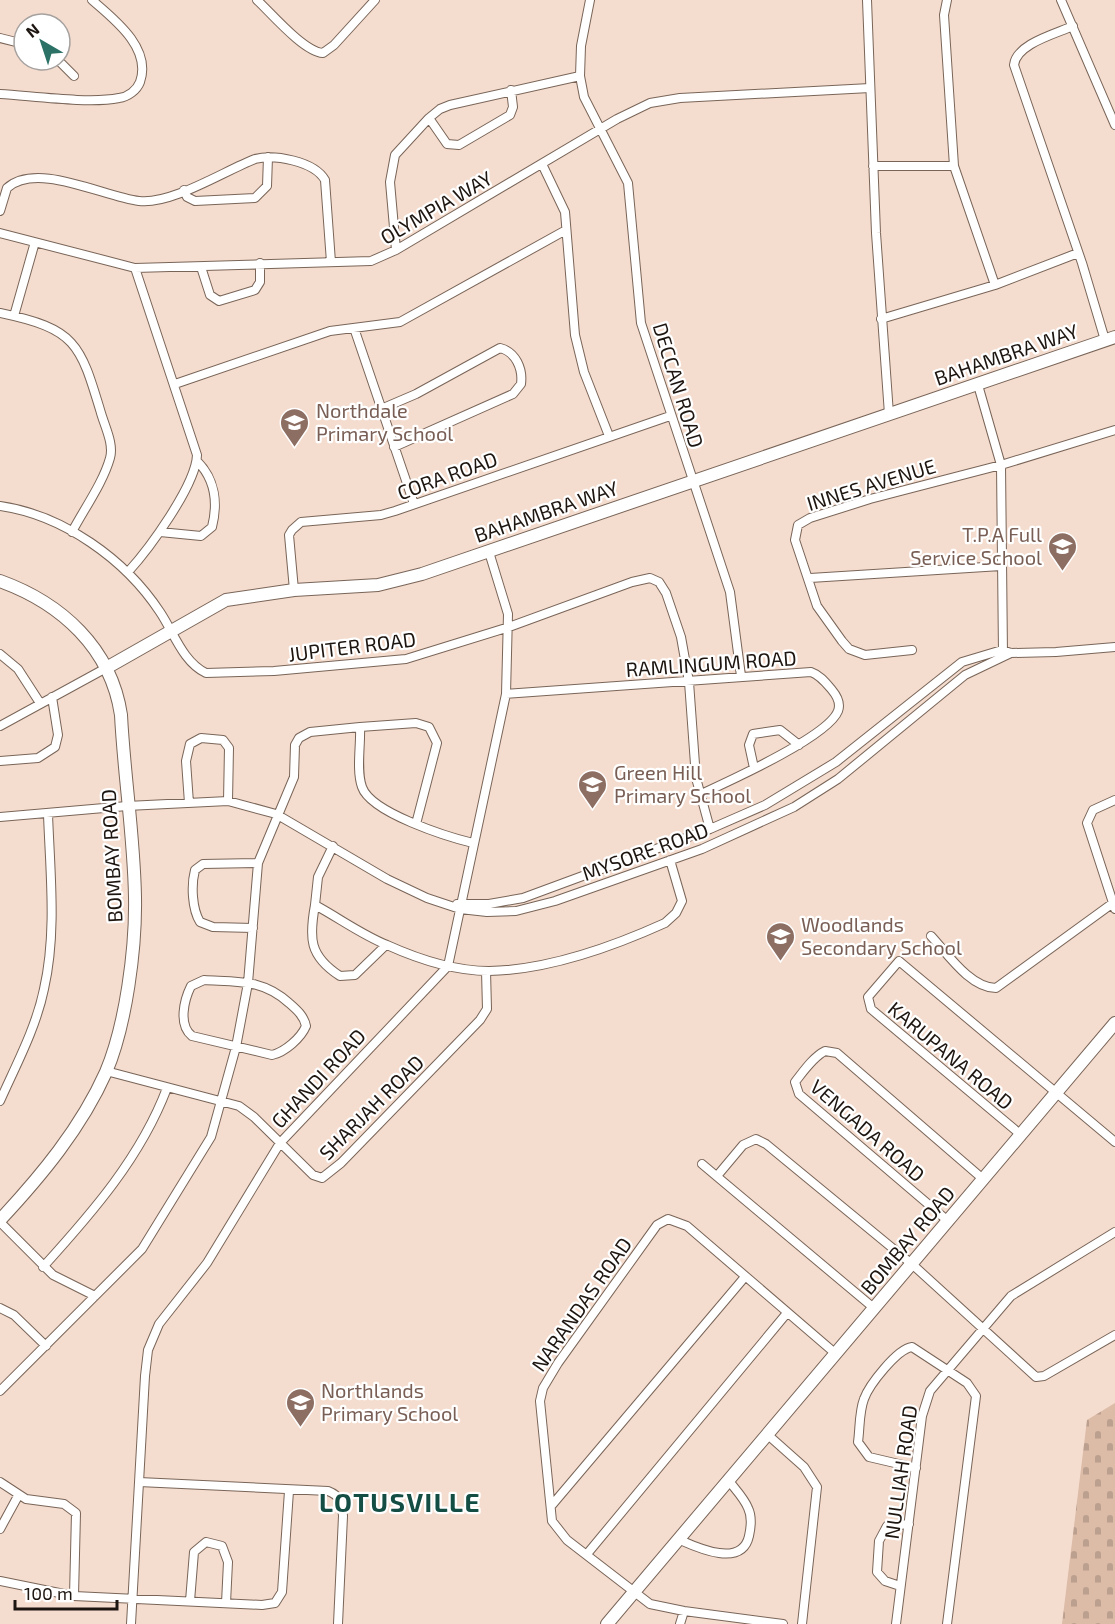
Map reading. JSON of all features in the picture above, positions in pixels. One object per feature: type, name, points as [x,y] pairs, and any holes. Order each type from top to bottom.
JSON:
[{"type":"street","points":[[0,94],[105,99],[123,98],[133,92],[139,85],[142,72],[139,51],[129,36],[92,0]]},
{"type":"street","points":[[257,0],[304,44],[312,50],[323,53],[334,45],[375,0]]},
{"type":"street","points":[[867,0],[881,319],[889,414]]},
{"type":"street","points":[[947,0],[944,15],[954,166],[995,285]]},
{"type":"street","points":[[1061,0],[1115,125]]},
{"type":"street","name":"DECCAN ROAD","points":[[590,2],[580,76],[588,107],[628,183],[641,323],[733,606],[741,676]]},
{"type":"street","points":[[1073,26],[1022,50],[1014,59],[1014,65],[1078,253],[1110,338]]},
{"type":"street","points":[[70,72],[74,76]]},
{"type":"street","points":[[396,250],[391,166],[402,146],[429,118],[440,109],[511,90],[580,76]]},
{"type":"street","name":"OLYMPIA WAY","points":[[0,233],[135,268],[371,261],[396,250],[633,111],[660,100],[870,88]]},
{"type":"street","points":[[429,118],[447,144],[459,145],[510,115],[513,107],[511,90]]},
{"type":"street","points":[[184,190],[187,198],[195,201],[240,201],[255,198],[267,186],[268,157]]},
{"type":"street","points":[[0,211],[7,189],[21,180],[68,182],[142,202],[160,200],[255,159],[268,157],[309,166],[322,174],[328,187],[331,262]]},
{"type":"street","points":[[542,164],[563,205],[575,335],[584,372],[609,436]]},
{"type":"street","points":[[873,166],[954,166]]},
{"type":"street","points":[[175,384],[330,331],[394,324],[415,316],[566,230]]},
{"type":"street","points":[[14,316],[34,242]]},
{"type":"street","points":[[881,319],[995,285],[1078,253]]},
{"type":"street","points":[[201,267],[210,295],[219,301],[255,290],[260,282],[260,263]]},
{"type":"street","points":[[128,572],[160,532],[197,461],[197,450],[135,268]]},
{"type":"street","points":[[0,312],[50,327],[63,334],[79,350],[109,441],[111,451],[106,467],[72,532]]},
{"type":"street","points":[[354,328],[414,504]]},
{"type":"street","name":"BAHAMBRA WAY","points":[[0,726],[226,600],[294,590],[378,585],[489,552],[1110,338]]},
{"type":"street","points":[[381,409],[416,394],[500,348],[509,352],[518,363],[520,384],[513,394],[394,447]]},
{"type":"street","points":[[978,385],[1001,465],[1001,566],[1005,653]]},
{"type":"street","name":"CORA ROAD","points":[[294,590],[290,535],[296,524],[310,520],[381,515],[670,416]]},
{"type":"street","name":"INNES AVENUE","points":[[912,650],[877,656],[865,655],[849,649],[823,616],[795,534],[803,521],[870,499],[1001,465],[1115,430]]},
{"type":"street","points":[[160,532],[201,536],[212,527],[215,495],[207,472],[197,461]]},
{"type":"street","name":"JUPITER ROAD","points":[[0,506],[34,514],[72,532],[128,572],[172,630],[193,665],[206,674],[406,659],[509,627],[650,578],[659,582],[666,593],[681,637],[689,682]]},
{"type":"street","points":[[448,966],[457,906],[506,694],[509,627],[505,599],[489,552]]},
{"type":"street","points":[[810,578],[1001,566]]},
{"type":"street","name":"BOMBAY ROAD","points":[[0,581],[38,598],[66,618],[87,637],[108,667],[121,715],[135,928],[129,978],[106,1071],[68,1138],[0,1221]]},
{"type":"street","name":"MYSORE ROAD","points":[[457,906],[489,904],[523,898],[710,830],[765,805],[818,775],[962,662],[1005,653],[1115,647]]},
{"type":"street","name":"MYSORE ROAD","points":[[0,817],[128,806],[228,801],[276,814],[407,889],[457,906],[502,912],[532,908],[739,834],[814,795],[838,779],[965,675],[1005,653]]},
{"type":"street","points":[[0,654],[12,662],[22,674],[39,703]]},
{"type":"street","name":"RAMLINGUM ROAD","points":[[506,694],[812,672],[818,675],[833,691],[839,702],[838,712],[799,745],[699,795]]},
{"type":"street","points":[[689,682],[693,758],[699,795],[710,830]]},
{"type":"street","points":[[0,760],[38,758],[55,747],[58,735],[52,697]]},
{"type":"street","points":[[0,1391],[142,1249],[211,1137],[236,1047],[248,983],[258,863],[276,814],[294,777],[295,745],[299,738],[310,732],[360,727],[416,723],[429,727],[435,734],[437,743],[435,758],[416,824]]},
{"type":"street","points":[[360,727],[361,780],[364,792],[375,802],[416,824],[442,835],[473,843]]},
{"type":"street","points":[[754,768],[749,745],[753,734],[780,730],[799,745]]},
{"type":"street","points":[[189,803],[186,754],[190,744],[201,738],[223,740],[229,748],[228,801]]},
{"type":"street","points":[[931,936],[973,978],[987,987],[996,988],[1114,906],[1087,823],[1093,810],[1115,800]]},
{"type":"street","points":[[0,1101],[30,1035],[48,969],[51,931],[48,814]]},
{"type":"street","points":[[333,846],[318,877],[310,935],[312,946],[340,976],[355,975],[386,945]]},
{"type":"street","points":[[315,905],[386,945],[448,966],[486,971],[524,967],[577,954],[665,923],[676,913],[682,901],[670,860]]},
{"type":"street","points":[[254,928],[213,927],[200,922],[196,913],[193,882],[195,870],[203,864],[258,863]]},
{"type":"street","name":"KARUPANA ROAD","points":[[1020,1134],[871,1009],[868,997],[889,970],[899,961],[1057,1091]]},
{"type":"street","name":"GHANDI ROAD","points":[[131,1624],[145,1376],[153,1337],[170,1307],[207,1263],[280,1143],[448,966]]},
{"type":"street","name":"SHARJAH ROAD","points":[[106,1071],[222,1101],[246,1110],[312,1175],[322,1178],[334,1171],[480,1020],[487,1009],[486,971]]},
{"type":"street","points":[[198,981],[248,983],[275,991],[299,1012],[306,1026],[301,1034],[278,1054],[266,1055],[198,1039],[188,1033],[183,1019],[186,997],[191,986],[198,981]]},
{"type":"street","name":"BOMBAY ROAD","points":[[607,1624],[875,1310],[982,1179],[1115,1023]]},
{"type":"street","name":"VENGADA ROAD","points":[[948,1221],[799,1094],[795,1082],[801,1074],[820,1053],[825,1051],[837,1053],[982,1179]]},
{"type":"street","points":[[43,1267],[104,1199],[154,1118],[167,1088]]},
{"type":"street","points":[[1057,1091],[1115,1142]]},
{"type":"street","points":[[717,1176],[743,1145],[751,1140],[760,1140],[913,1265],[983,1327],[1031,1374],[1039,1377],[1115,1335]]},
{"type":"street","points":[[702,1164],[875,1310]]},
{"type":"street","name":"NARANDAS ROAD","points":[[744,1278],[687,1226],[674,1219],[664,1220],[657,1225],[543,1388],[541,1413],[555,1527],[650,1604],[684,1611],[783,1624]]},
{"type":"street","points":[[0,1221],[43,1267],[63,1281],[95,1296]]},
{"type":"street","name":"NULLIAH ROAD","points":[[896,1624],[923,1407],[930,1391],[983,1327],[1022,1288],[1115,1232]]},
{"type":"street","points":[[552,1505],[744,1278],[836,1354]]},
{"type":"street","points":[[0,1308],[14,1315],[46,1346]]},
{"type":"street","points":[[587,1554],[788,1313]]},
{"type":"street","points":[[916,1467],[876,1460],[864,1454],[858,1442],[864,1397],[878,1377],[907,1348],[918,1349],[973,1388],[976,1400],[947,1624]]},
{"type":"street","points":[[768,1435],[804,1467],[817,1487],[802,1624]]},
{"type":"street","points":[[680,1540],[694,1547],[725,1554],[737,1552],[745,1545],[750,1530],[750,1514],[729,1481]]},
{"type":"street","points":[[0,1482],[18,1496],[34,1501],[64,1504],[76,1513],[74,1596]]},
{"type":"street","points":[[139,1482],[288,1491],[328,1491],[341,1500],[343,1516],[338,1624]]},
{"type":"street","points":[[0,1581],[74,1596],[269,1605],[280,1597],[288,1491]]},
{"type":"street","points":[[0,1529],[18,1496]]},
{"type":"street","points":[[900,1586],[885,1581],[877,1572],[879,1541],[887,1526],[909,1524]]},
{"type":"street","points":[[190,1601],[194,1552],[206,1542],[222,1546],[227,1554],[226,1602]]},
{"type":"street","points":[[680,1624],[684,1611]]},
{"type":"green space","points":[[1115,1403],[1115,1624],[1062,1624],[1087,1420]]},
{"type":"place","name":"Northdale Primary School","points":[[295,448]]},
{"type":"place","name":"T.P.A Full Service School","points":[[1063,572]]},
{"type":"place","name":"Green Hill Primary School","points":[[593,810]]},
{"type":"place","name":"Woodlands Secondary School","points":[[780,962]]},
{"type":"place","name":"Northlands Primary School","points":[[300,1428]]},
{"type":"district","name":"LOTUSVILLE","points":[[400,1501]]}]
